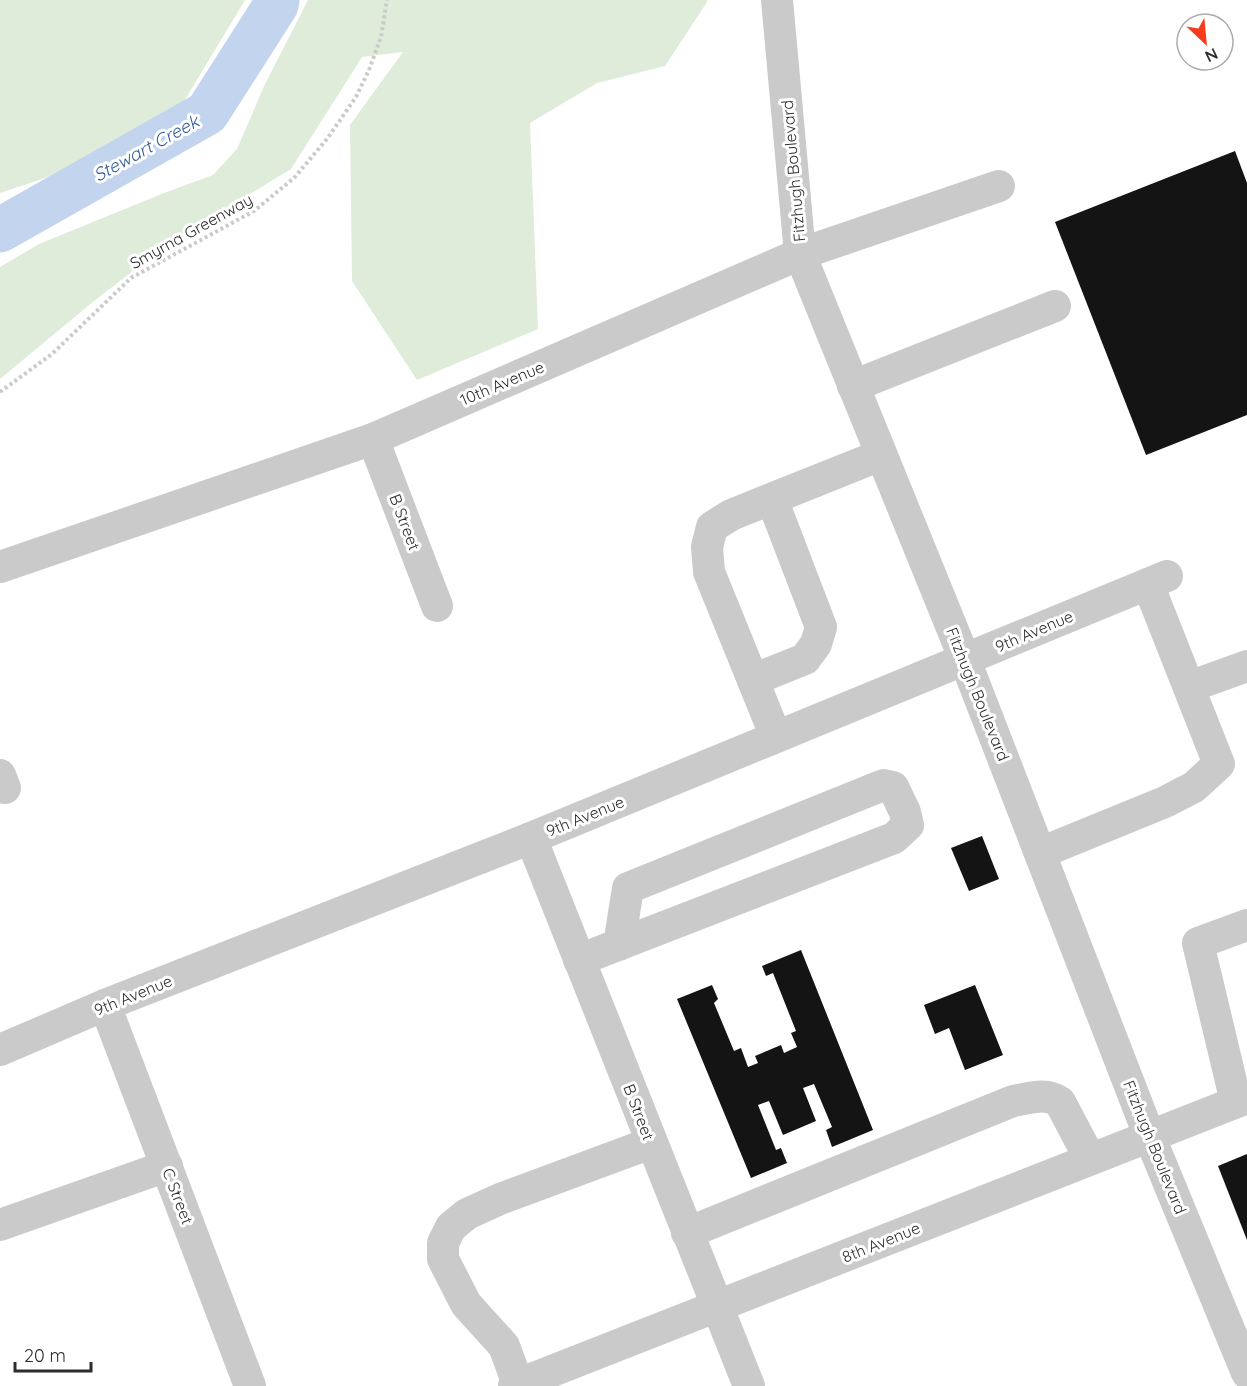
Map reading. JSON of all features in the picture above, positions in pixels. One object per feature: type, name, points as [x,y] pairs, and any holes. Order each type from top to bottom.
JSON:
[{"type":"street","name":"Fitzhugh Boulevard","points":[[777,0],[800,254],[965,660],[1149,1135],[1247,1373]]},
{"type":"street","name":"10th Avenue","points":[[0,567],[373,439],[800,254],[999,186]]},
{"type":"street","points":[[853,386],[1055,306]]},
{"type":"street","name":"B Street","points":[[373,439],[437,606]]},
{"type":"street","points":[[776,738],[709,572],[707,547],[712,527],[731,515],[881,455]]},
{"type":"street","points":[[753,680],[805,659],[816,644],[820,627],[772,499]]},
{"type":"street","name":"9th Avenue","points":[[0,1050],[105,1005],[531,838],[1157,580],[1189,687]]},
{"type":"street","points":[[1040,853],[1165,802],[1194,787],[1219,764],[1189,687],[1247,666]]},
{"type":"street","points":[[579,960],[618,945],[894,838],[908,825],[905,812],[893,787],[884,785],[876,788],[628,888],[618,945]]},
{"type":"street","name":"B Street","points":[[531,838],[749,1386]]},
{"type":"street","points":[[1241,1100],[1197,943],[1247,925]]},
{"type":"street","name":"C Street","points":[[105,1005],[250,1386]]},
{"type":"street","points":[[687,1233],[1013,1101],[1036,1096],[1054,1098],[1060,1102],[1090,1159]]},
{"type":"street","name":"8th Avenue","points":[[516,1385],[717,1308],[1241,1100]]},
{"type":"street","points":[[516,1385],[504,1346],[466,1304],[443,1259],[442,1243],[451,1227],[467,1214],[500,1199],[651,1143]]},
{"type":"street","points":[[0,1225],[166,1166]]},
{"type":"path","name":"Smyrna Greenway","points":[[0,392],[52,354],[131,278],[254,212],[294,178],[327,139],[356,97],[381,38],[387,0]]},
{"type":"green space","points":[[0,0],[245,0],[183,103],[87,164],[0,193]]},
{"type":"green space","points":[[308,0],[707,0],[707,2],[665,66],[597,83],[530,123],[538,329],[417,380],[352,281],[350,125],[403,52],[362,57],[291,169],[168,244],[94,301],[0,379],[0,267],[39,244],[213,175],[237,149],[265,84]]},
{"type":"building","points":[[1235,151],[1247,183],[1247,415],[1146,455],[1055,222]]},
{"type":"building","points":[[982,836],[999,879],[969,891],[951,848]]},
{"type":"building","points":[[801,950],[873,1130],[832,1147],[826,1130],[832,1127],[814,1084],[803,1088],[816,1121],[783,1135],[769,1101],[758,1105],[776,1150],[781,1148],[787,1163],[751,1178],[677,999],[712,985],[718,999],[714,1003],[734,1051],[741,1048],[748,1067],[758,1063],[755,1056],[781,1045],[784,1053],[797,1047],[791,1033],[796,1031],[773,973],[766,976],[762,966]]},
{"type":"building","points":[[975,985],[1003,1055],[965,1070],[949,1028],[935,1034],[924,1005]]},
{"type":"building","points":[[1247,1154],[1247,1240],[1218,1166]]},
{"type":"waterway","name":"Stewart Creek","points":[[0,230],[207,113],[277,0]]}]
